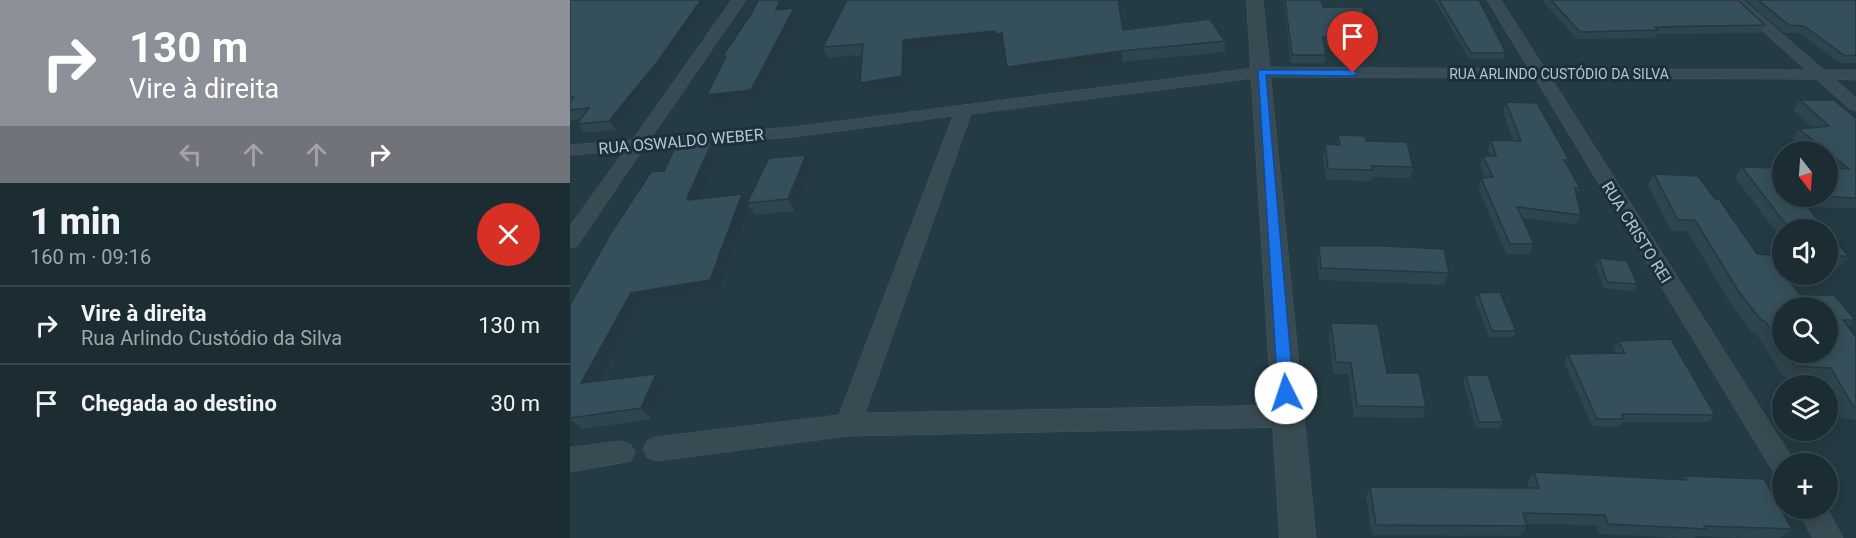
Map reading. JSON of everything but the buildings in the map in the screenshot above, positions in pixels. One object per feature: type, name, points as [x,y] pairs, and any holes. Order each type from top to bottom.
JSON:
[{"type":"street","points":[[570,241],[739,0]]},
{"type":"street","points":[[1255,0],[1298,538]]},
{"type":"street","name":"RUA CRISTO REI","points":[[1494,0],[1776,453]]},
{"type":"street","points":[[1735,0],[1856,106]]},
{"type":"street","name":"RUA ARLINDO CUSTÓDIO DA SILVA","points":[[964,110],[1261,72],[1856,75]]},
{"type":"street","points":[[848,425],[964,110]]},
{"type":"street","name":"RUA OSWALDO WEBER","points":[[570,150],[793,132],[964,110]]},
{"type":"street","points":[[656,449],[848,425],[1288,416]]},
{"type":"street","points":[[570,460],[622,453]]},
{"type":"street","points":[[1818,519],[1829,538]]},
{"type":"route","points":[[1286,393],[1261,72],[1353,73]]}]
